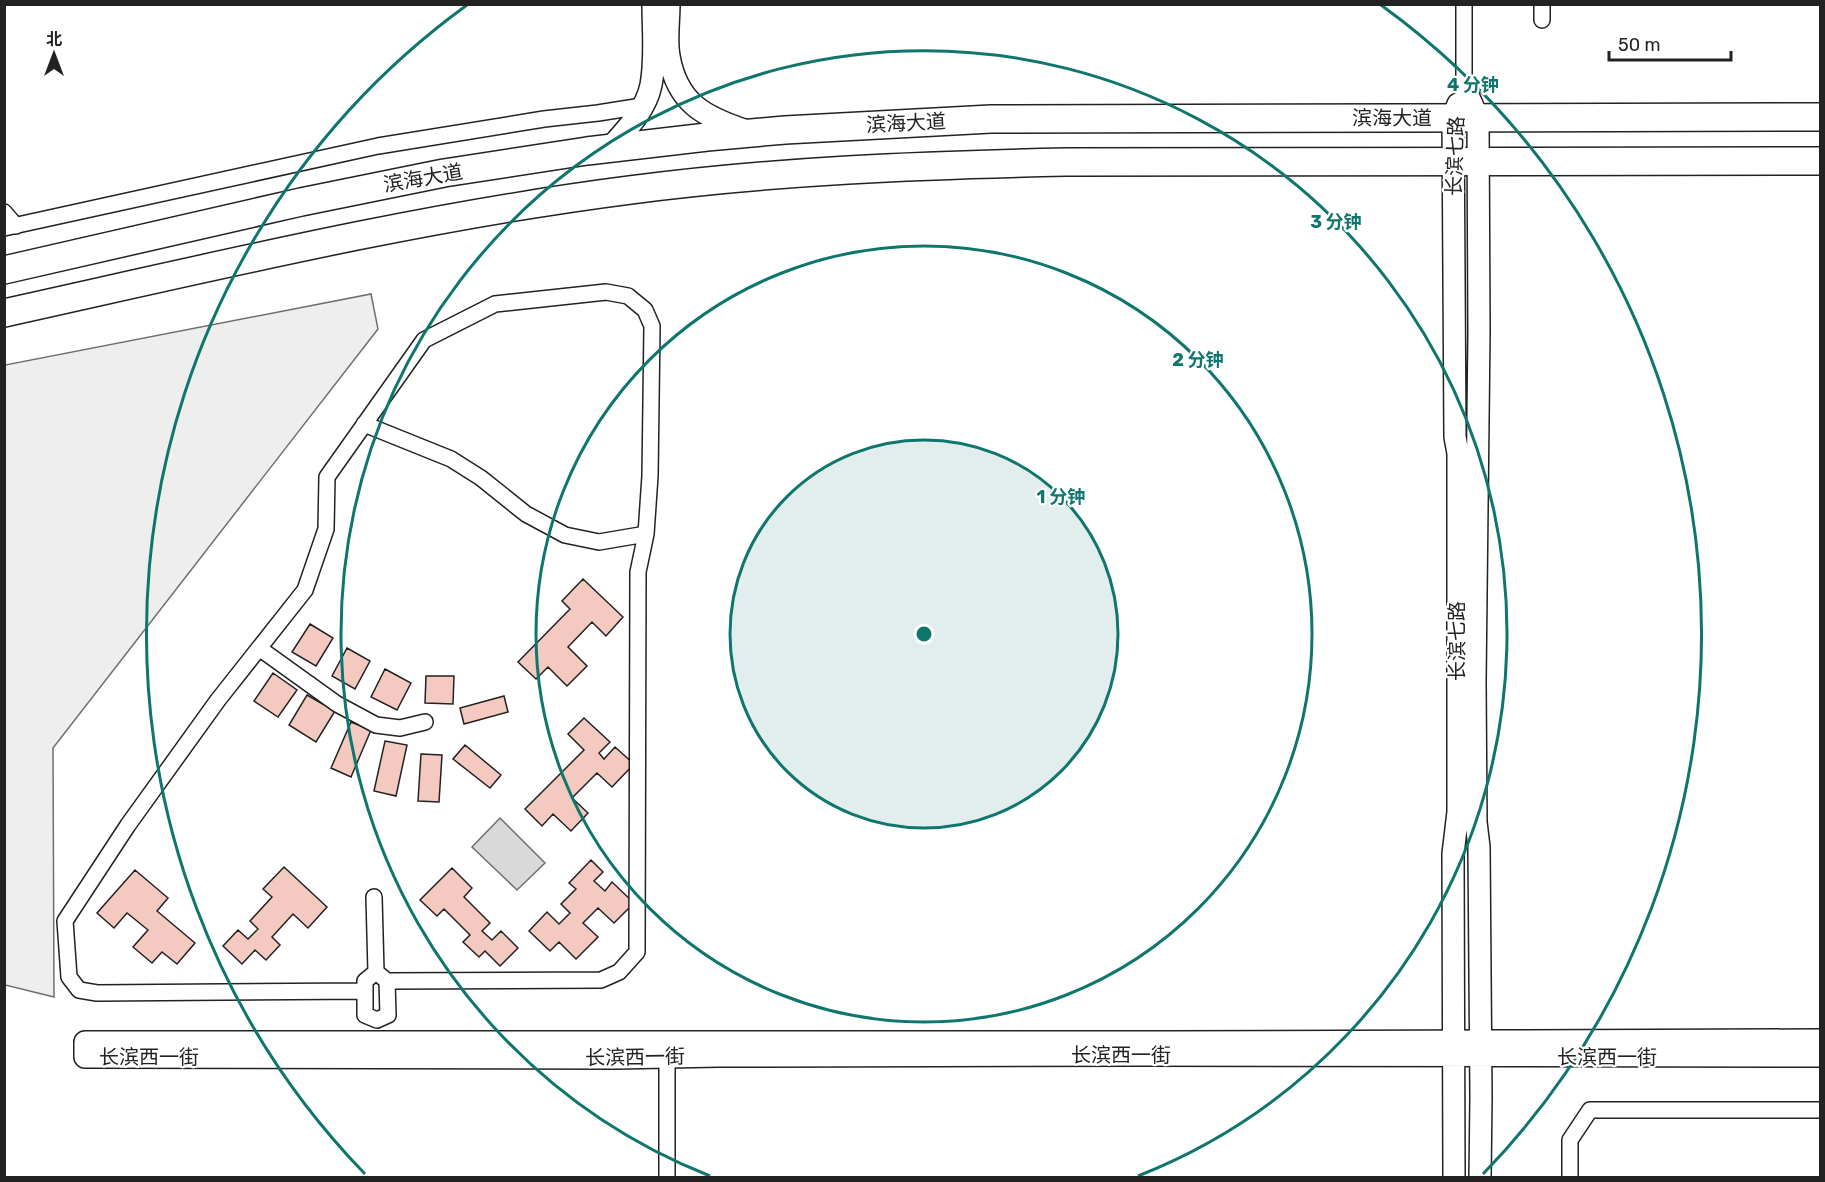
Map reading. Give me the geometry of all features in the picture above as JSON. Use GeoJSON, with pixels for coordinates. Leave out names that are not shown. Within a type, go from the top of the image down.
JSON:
{"type":"FeatureCollection","features":[{"type":"Feature","properties":{"kind":"highway","name":"滨海大道"},"geometry":{"type":"LineString","coordinates":[[4,270],[301,202],[444,173],[610,148],[806,128],[991,119],[1821,117]]}},
{"type":"Feature","properties":{"kind":"highway"},"geometry":{"type":"LineString","coordinates":[[4,313],[314,244],[419,224],[607,193],[738,178],[958,165],[1144,162],[1821,161]]}},
{"type":"Feature","properties":{"kind":"street"},"geometry":{"type":"LineString","coordinates":[[610,148],[634,120],[651,86],[653,4]]}},
{"type":"Feature","properties":{"kind":"street"},"geometry":{"type":"LineString","coordinates":[[669,4],[669,54],[676,82],[687,100],[720,122],[750,133]]}},
{"type":"Feature","properties":{"kind":"street"},"geometry":{"type":"LineString","coordinates":[[1464,4],[1464,86]]}},
{"type":"Feature","properties":{"kind":"street","name":"长滨七路"},"geometry":{"type":"LineString","coordinates":[[1464,86],[1466,163],[1479,332],[1475,692],[1476,822],[1479,859],[1480,1178]]}},
{"type":"Feature","properties":{"kind":"street"},"geometry":{"type":"LineString","coordinates":[[4,212],[10,227],[378,146],[544,119],[642,106]]}},
{"type":"Feature","properties":{"kind":"street","name":"长滨七路"},"geometry":{"type":"LineString","coordinates":[[1454,1178],[1453,854],[1458,812],[1458,453],[1455,437],[1466,163]]}},
{"type":"Feature","properties":{"kind":"street"},"geometry":{"type":"LineString","coordinates":[[365,991],[97,993],[79,990],[69,977],[65,921],[128,825],[218,700],[305,590],[326,529],[327,477],[424,340],[495,304],[606,292],[628,296],[645,310],[652,326],[651,476],[646,534],[638,572],[637,952],[619,972],[601,980],[381,977],[365,981],[365,991],[365,1015],[377,1020],[388,1015],[381,977],[374,897]]}},
{"type":"Feature","properties":{"kind":"street"},"geometry":{"type":"LineString","coordinates":[[364,424],[451,459],[481,478],[526,514],[565,535],[599,542],[646,534]]}},
{"type":"Feature","properties":{"kind":"street"},"geometry":{"type":"LineString","coordinates":[[259,648],[337,704],[376,725],[400,728],[425,722]]}},
{"type":"Feature","properties":{"kind":"street"},"geometry":{"type":"LineString","coordinates":[[377,1020],[378,1043]]}},
{"type":"Feature","properties":{"kind":"street","name":"长滨西一街"},"geometry":{"type":"LineString","coordinates":[[1480,1049],[1541,1040],[1821,1040]]}},
{"type":"Feature","properties":{"kind":"street","name":"长滨西一街"},"geometry":{"type":"LineString","coordinates":[[667,1050],[378,1043],[84,1042],[84,1057],[667,1050],[1453,1049],[1821,1056]]}},
{"type":"Feature","properties":{"kind":"street"},"geometry":{"type":"LineString","coordinates":[[667,1050],[667,1178]]}},
{"type":"Feature","properties":{"kind":"street"},"geometry":{"type":"LineString","coordinates":[[1570,1178],[1570,1140],[1590,1110],[1821,1110]]}},
{"type":"Feature","properties":{"kind":"shaded area"},"geometry":{"type":"Polygon","coordinates":[[[371,294],[378,329],[53,748],[54,997],[5,985],[5,365],[371,294]]]}},
{"type":"Feature","properties":{"kind":"shaded area"},"geometry":{"type":"Polygon","coordinates":[[[500,818],[545,863],[517,890],[472,847],[500,818]]]}},
{"type":"Feature","properties":{"kind":"building"},"geometry":{"type":"Polygon","coordinates":[[[583,579],[623,617],[606,636],[592,622],[568,647],[587,666],[567,686],[548,667],[536,679],[518,662],[570,609],[562,601],[583,579]]]}},
{"type":"Feature","properties":{"kind":"building"},"geometry":{"type":"Polygon","coordinates":[[[310,624],[333,638],[316,666],[292,652],[310,624]]]}},
{"type":"Feature","properties":{"kind":"building"},"geometry":{"type":"Polygon","coordinates":[[[347,648],[370,661],[355,689],[332,676],[347,648]]]}},
{"type":"Feature","properties":{"kind":"building"},"geometry":{"type":"Polygon","coordinates":[[[385,669],[411,683],[397,710],[371,697],[385,669]]]}},
{"type":"Feature","properties":{"kind":"building"},"geometry":{"type":"Polygon","coordinates":[[[273,673],[297,690],[278,717],[254,701],[273,673]]]}},
{"type":"Feature","properties":{"kind":"building"},"geometry":{"type":"Polygon","coordinates":[[[426,676],[454,676],[453,704],[425,703],[426,676]]]}},
{"type":"Feature","properties":{"kind":"building"},"geometry":{"type":"Polygon","coordinates":[[[307,695],[335,711],[316,742],[289,725],[307,695]]]}},
{"type":"Feature","properties":{"kind":"building"},"geometry":{"type":"Polygon","coordinates":[[[504,696],[508,712],[464,724],[460,708],[504,696]]]}},
{"type":"Feature","properties":{"kind":"building"},"geometry":{"type":"Polygon","coordinates":[[[584,718],[610,742],[599,753],[604,759],[615,747],[634,764],[612,787],[597,773],[572,798],[588,813],[571,831],[553,814],[542,826],[525,809],[584,750],[568,734],[584,718]]]}},
{"type":"Feature","properties":{"kind":"building"},"geometry":{"type":"Polygon","coordinates":[[[351,722],[371,730],[351,777],[331,768],[351,722]]]}},
{"type":"Feature","properties":{"kind":"building"},"geometry":{"type":"Polygon","coordinates":[[[385,741],[407,745],[396,796],[374,791],[385,741]]]}},
{"type":"Feature","properties":{"kind":"building"},"geometry":{"type":"Polygon","coordinates":[[[465,745],[501,775],[490,788],[453,759],[465,745]]]}},
{"type":"Feature","properties":{"kind":"building"},"geometry":{"type":"Polygon","coordinates":[[[421,754],[442,755],[439,802],[418,801],[421,754]]]}},
{"type":"Feature","properties":{"kind":"building"},"geometry":{"type":"Polygon","coordinates":[[[591,860],[603,872],[594,881],[605,891],[612,882],[634,903],[614,923],[598,908],[583,923],[598,937],[576,959],[559,942],[550,951],[529,931],[547,912],[559,924],[570,913],[561,904],[576,889],[569,883],[591,860]]]}},
{"type":"Feature","properties":{"kind":"building"},"geometry":{"type":"Polygon","coordinates":[[[284,867],[327,907],[308,928],[293,914],[272,937],[280,945],[266,960],[255,950],[242,964],[223,946],[238,930],[248,939],[258,929],[250,921],[272,897],[263,889],[284,867]]]}},
{"type":"Feature","properties":{"kind":"building"},"geometry":{"type":"Polygon","coordinates":[[[452,868],[472,888],[464,897],[490,923],[482,931],[492,940],[501,931],[518,948],[500,966],[485,951],[479,957],[463,942],[470,935],[444,909],[437,916],[420,900],[452,868]]]}},
{"type":"Feature","properties":{"kind":"building"},"geometry":{"type":"Polygon","coordinates":[[[135,870],[168,898],[157,911],[195,943],[177,964],[162,952],[152,963],[133,947],[148,930],[127,913],[114,928],[97,913],[135,870]]]}}]}
